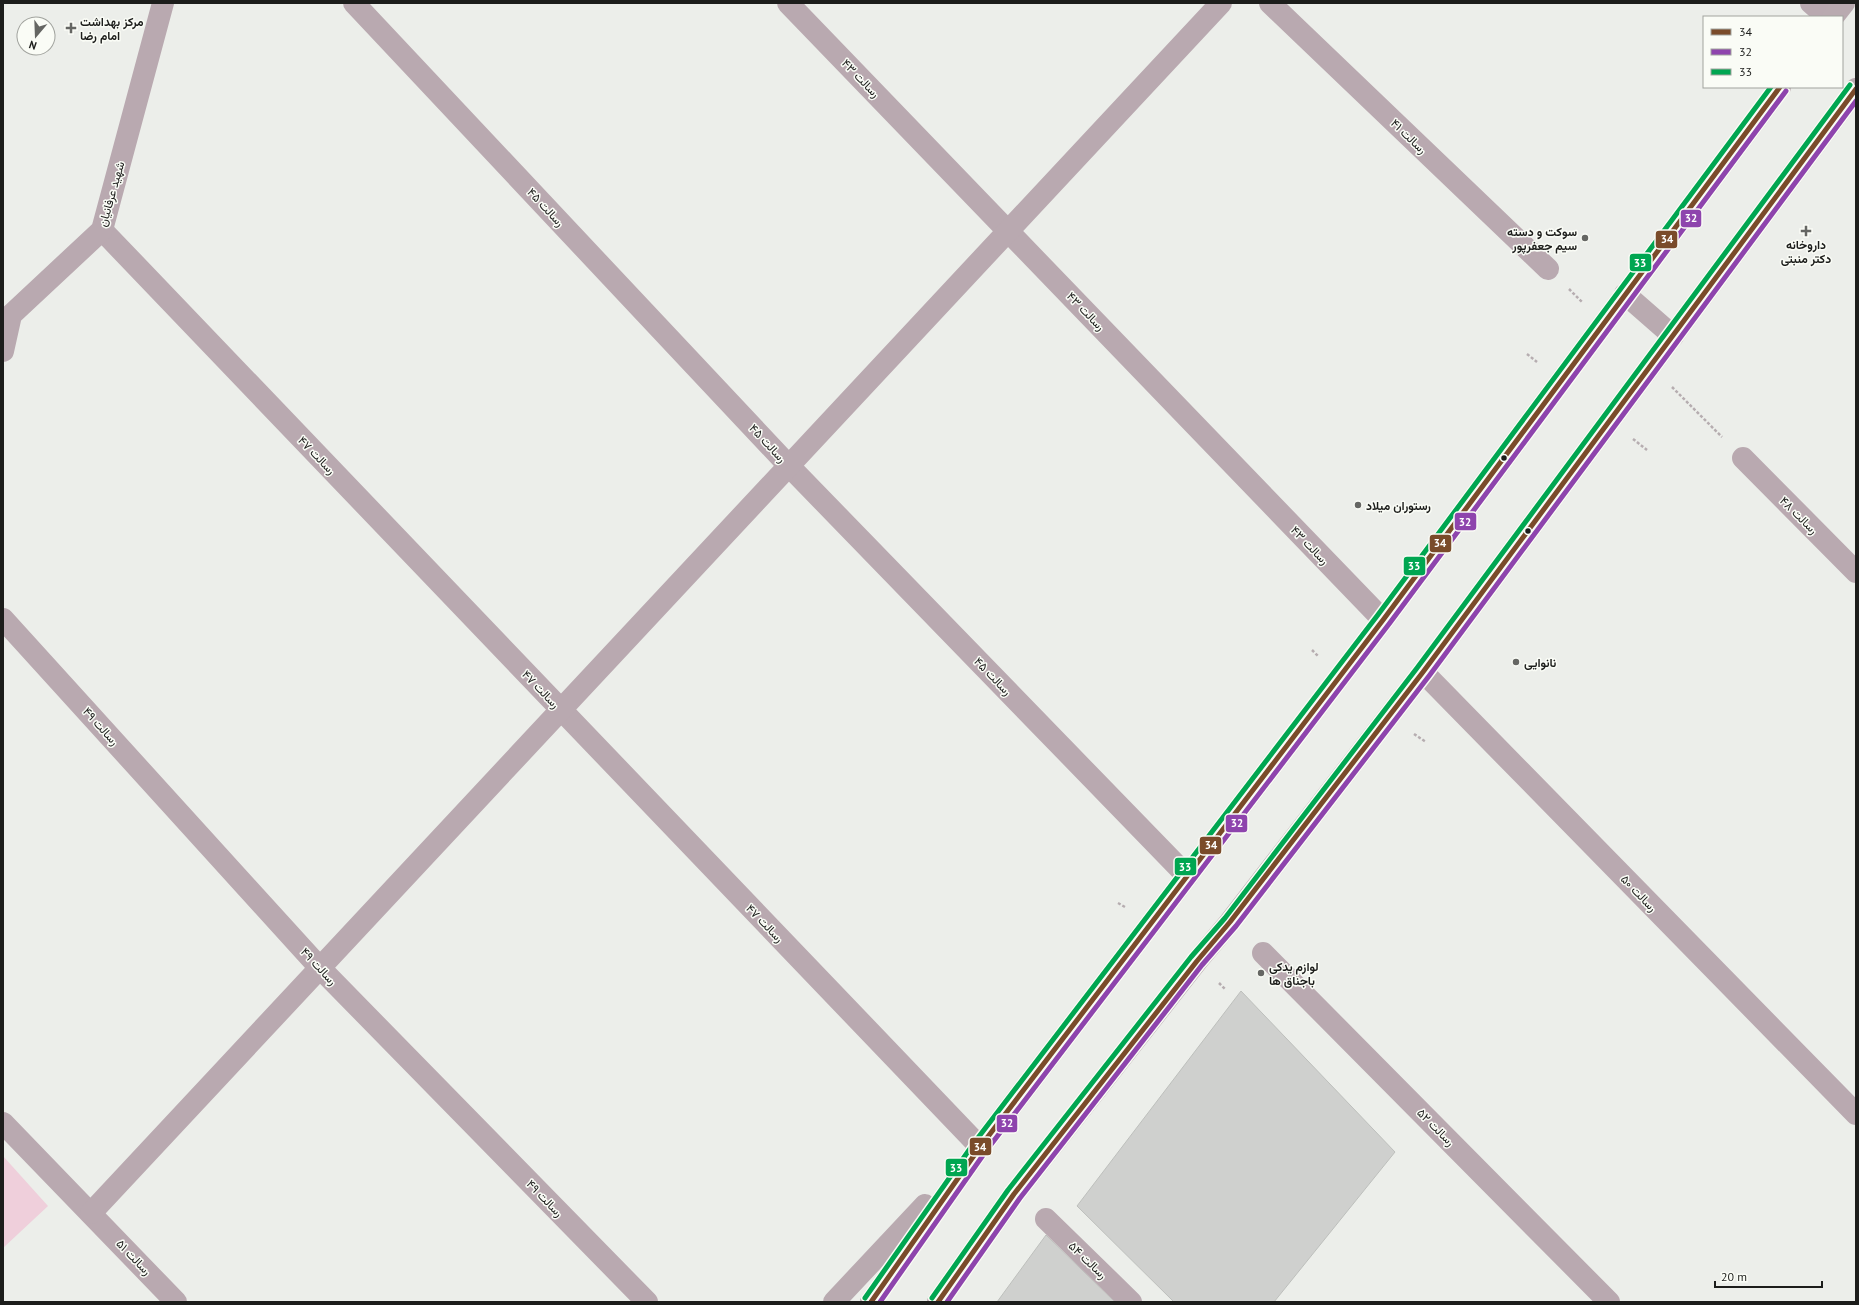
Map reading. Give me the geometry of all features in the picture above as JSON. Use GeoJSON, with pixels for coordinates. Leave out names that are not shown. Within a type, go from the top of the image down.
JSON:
{"type":"FeatureCollection","features":[{"type":"Feature","properties":{"kind":"main road"},"geometry":{"type":"LineString","coordinates":[[1834,16],[1844,3]]}},
{"type":"Feature","properties":{"kind":"main road"},"geometry":{"type":"LineString","coordinates":[[871,1302],[980,1147],[1145,929],[1383,620],[1779,88]]}},
{"type":"Feature","properties":{"kind":"main road"},"geometry":{"type":"LineString","coordinates":[[938,1302],[1014,1194],[1197,961],[1230,922],[1423,672],[1856,89]]}},
{"type":"Feature","properties":{"kind":"main road"},"geometry":{"type":"LineString","coordinates":[[1625,294],[1673,336]]}},
{"type":"Feature","properties":{"kind":"main road"},"geometry":{"type":"LineString","coordinates":[[834,1302],[980,1147]]}},
{"type":"Feature","properties":{"kind":"street","name":"شهید عرفانیان"},"geometry":{"type":"LineString","coordinates":[[3,351],[7,314],[102,230],[162,3]]}},
{"type":"Feature","properties":{"kind":"street","name":"رسالت ۴۵"},"geometry":{"type":"LineString","coordinates":[[354,3],[789,466],[1187,876]]}},
{"type":"Feature","properties":{"kind":"street","name":"رسالت ۴۳"},"geometry":{"type":"LineString","coordinates":[[788,3],[1009,230],[1383,620]]}},
{"type":"Feature","properties":{"kind":"street"},"geometry":{"type":"LineString","coordinates":[[91,1213],[1221,3]]}},
{"type":"Feature","properties":{"kind":"street","name":"رسالت ۴۱"},"geometry":{"type":"LineString","coordinates":[[1270,3],[1548,269]]}},
{"type":"Feature","properties":{"kind":"street"},"geometry":{"type":"LineString","coordinates":[[1811,3],[1826,16]]}},
{"type":"Feature","properties":{"kind":"street","name":"رسالت ۴۷"},"geometry":{"type":"LineString","coordinates":[[102,230],[980,1147]]}},
{"type":"Feature","properties":{"kind":"street","name":"رسالت ۴۸"},"geometry":{"type":"LineString","coordinates":[[1743,458],[1856,572]]}},
{"type":"Feature","properties":{"kind":"street","name":"رسالت ۴۹"},"geometry":{"type":"LineString","coordinates":[[3,619],[320,968],[647,1302]]}},
{"type":"Feature","properties":{"kind":"street","name":"رسالت ۵۰"},"geometry":{"type":"LineString","coordinates":[[1423,672],[1856,1114]]}},
{"type":"Feature","properties":{"kind":"street","name":"رسالت ۵۲"},"geometry":{"type":"LineString","coordinates":[[1263,953],[1610,1302]]}},
{"type":"Feature","properties":{"kind":"street","name":"رسالت ۵۱"},"geometry":{"type":"LineString","coordinates":[[3,1123],[176,1302]]}},
{"type":"Feature","properties":{"kind":"street","name":"رسالت ۵۴"},"geometry":{"type":"LineString","coordinates":[[1046,1219],[1130,1302]]}},
{"type":"Feature","properties":{"kind":"path"},"geometry":{"type":"LineString","coordinates":[[1548,269],[1604,323]]}},
{"type":"Feature","properties":{"kind":"path"},"geometry":{"type":"LineString","coordinates":[[1650,365],[1743,458]]}},
{"type":"Feature","properties":{"kind":"shaded area"},"geometry":{"type":"Polygon","coordinates":[[[3,1156],[48,1206],[3,1248],[3,1156]]]}},
{"type":"Feature","properties":{"kind":"building"},"geometry":{"type":"Polygon","coordinates":[[[1241,991],[1395,1152],[1274,1302],[1174,1302],[1077,1206],[1241,991]]]}},
{"type":"Feature","properties":{"kind":"building"},"geometry":{"type":"Polygon","coordinates":[[[1046,1235],[1115,1302],[997,1302],[1046,1235]]]}},
{"type":"Feature","properties":{"kind":"transit line","name":"33"},"geometry":{"type":"LineString","coordinates":[[932,1298],[1008,1190],[1191,957],[1225,918],[1417,668],[1850,85]]}},
{"type":"Feature","properties":{"kind":"transit line","name":"33"},"geometry":{"type":"LineString","coordinates":[[865,1298],[974,1143],[1377,616],[1770,88]]}},
{"type":"Feature","properties":{"kind":"transit line","name":"34"},"geometry":{"type":"LineString","coordinates":[[871,1302],[980,1147],[1383,620],[1779,88]]}},
{"type":"Feature","properties":{"kind":"transit line","name":"34"},"geometry":{"type":"LineString","coordinates":[[938,1302],[1014,1194],[1197,961],[1230,922],[1423,672],[1856,89]]}},
{"type":"Feature","properties":{"kind":"transit line","name":"32"},"geometry":{"type":"LineString","coordinates":[[880,1302],[986,1151],[1389,624],[1786,91]]}},
{"type":"Feature","properties":{"kind":"transit line","name":"32"},"geometry":{"type":"LineString","coordinates":[[947,1302],[1020,1198],[1202,965],[1236,926],[1429,676],[1856,101]]}},
{"type":"Feature","properties":{"kind":"place","name":"مرکز بهداشت امام رضا"},"geometry":{"type":"Point","coordinates":[71,28]}},
{"type":"Feature","properties":{"kind":"place","name":"داروخانه دکتر منبتی"},"geometry":{"type":"Point","coordinates":[1806,231]}},
{"type":"Feature","properties":{"kind":"place","name":"سوکت و دسته سیم جعفرپور"},"geometry":{"type":"Point","coordinates":[1585,238]}},
{"type":"Feature","properties":{"kind":"place","name":"رستوران میلاد"},"geometry":{"type":"Point","coordinates":[1358,505]}},
{"type":"Feature","properties":{"kind":"place","name":"نانوایی"},"geometry":{"type":"Point","coordinates":[1516,662]}},
{"type":"Feature","properties":{"kind":"place","name":"لوازم یدکی باجناق ها"},"geometry":{"type":"Point","coordinates":[1261,973]}}]}
